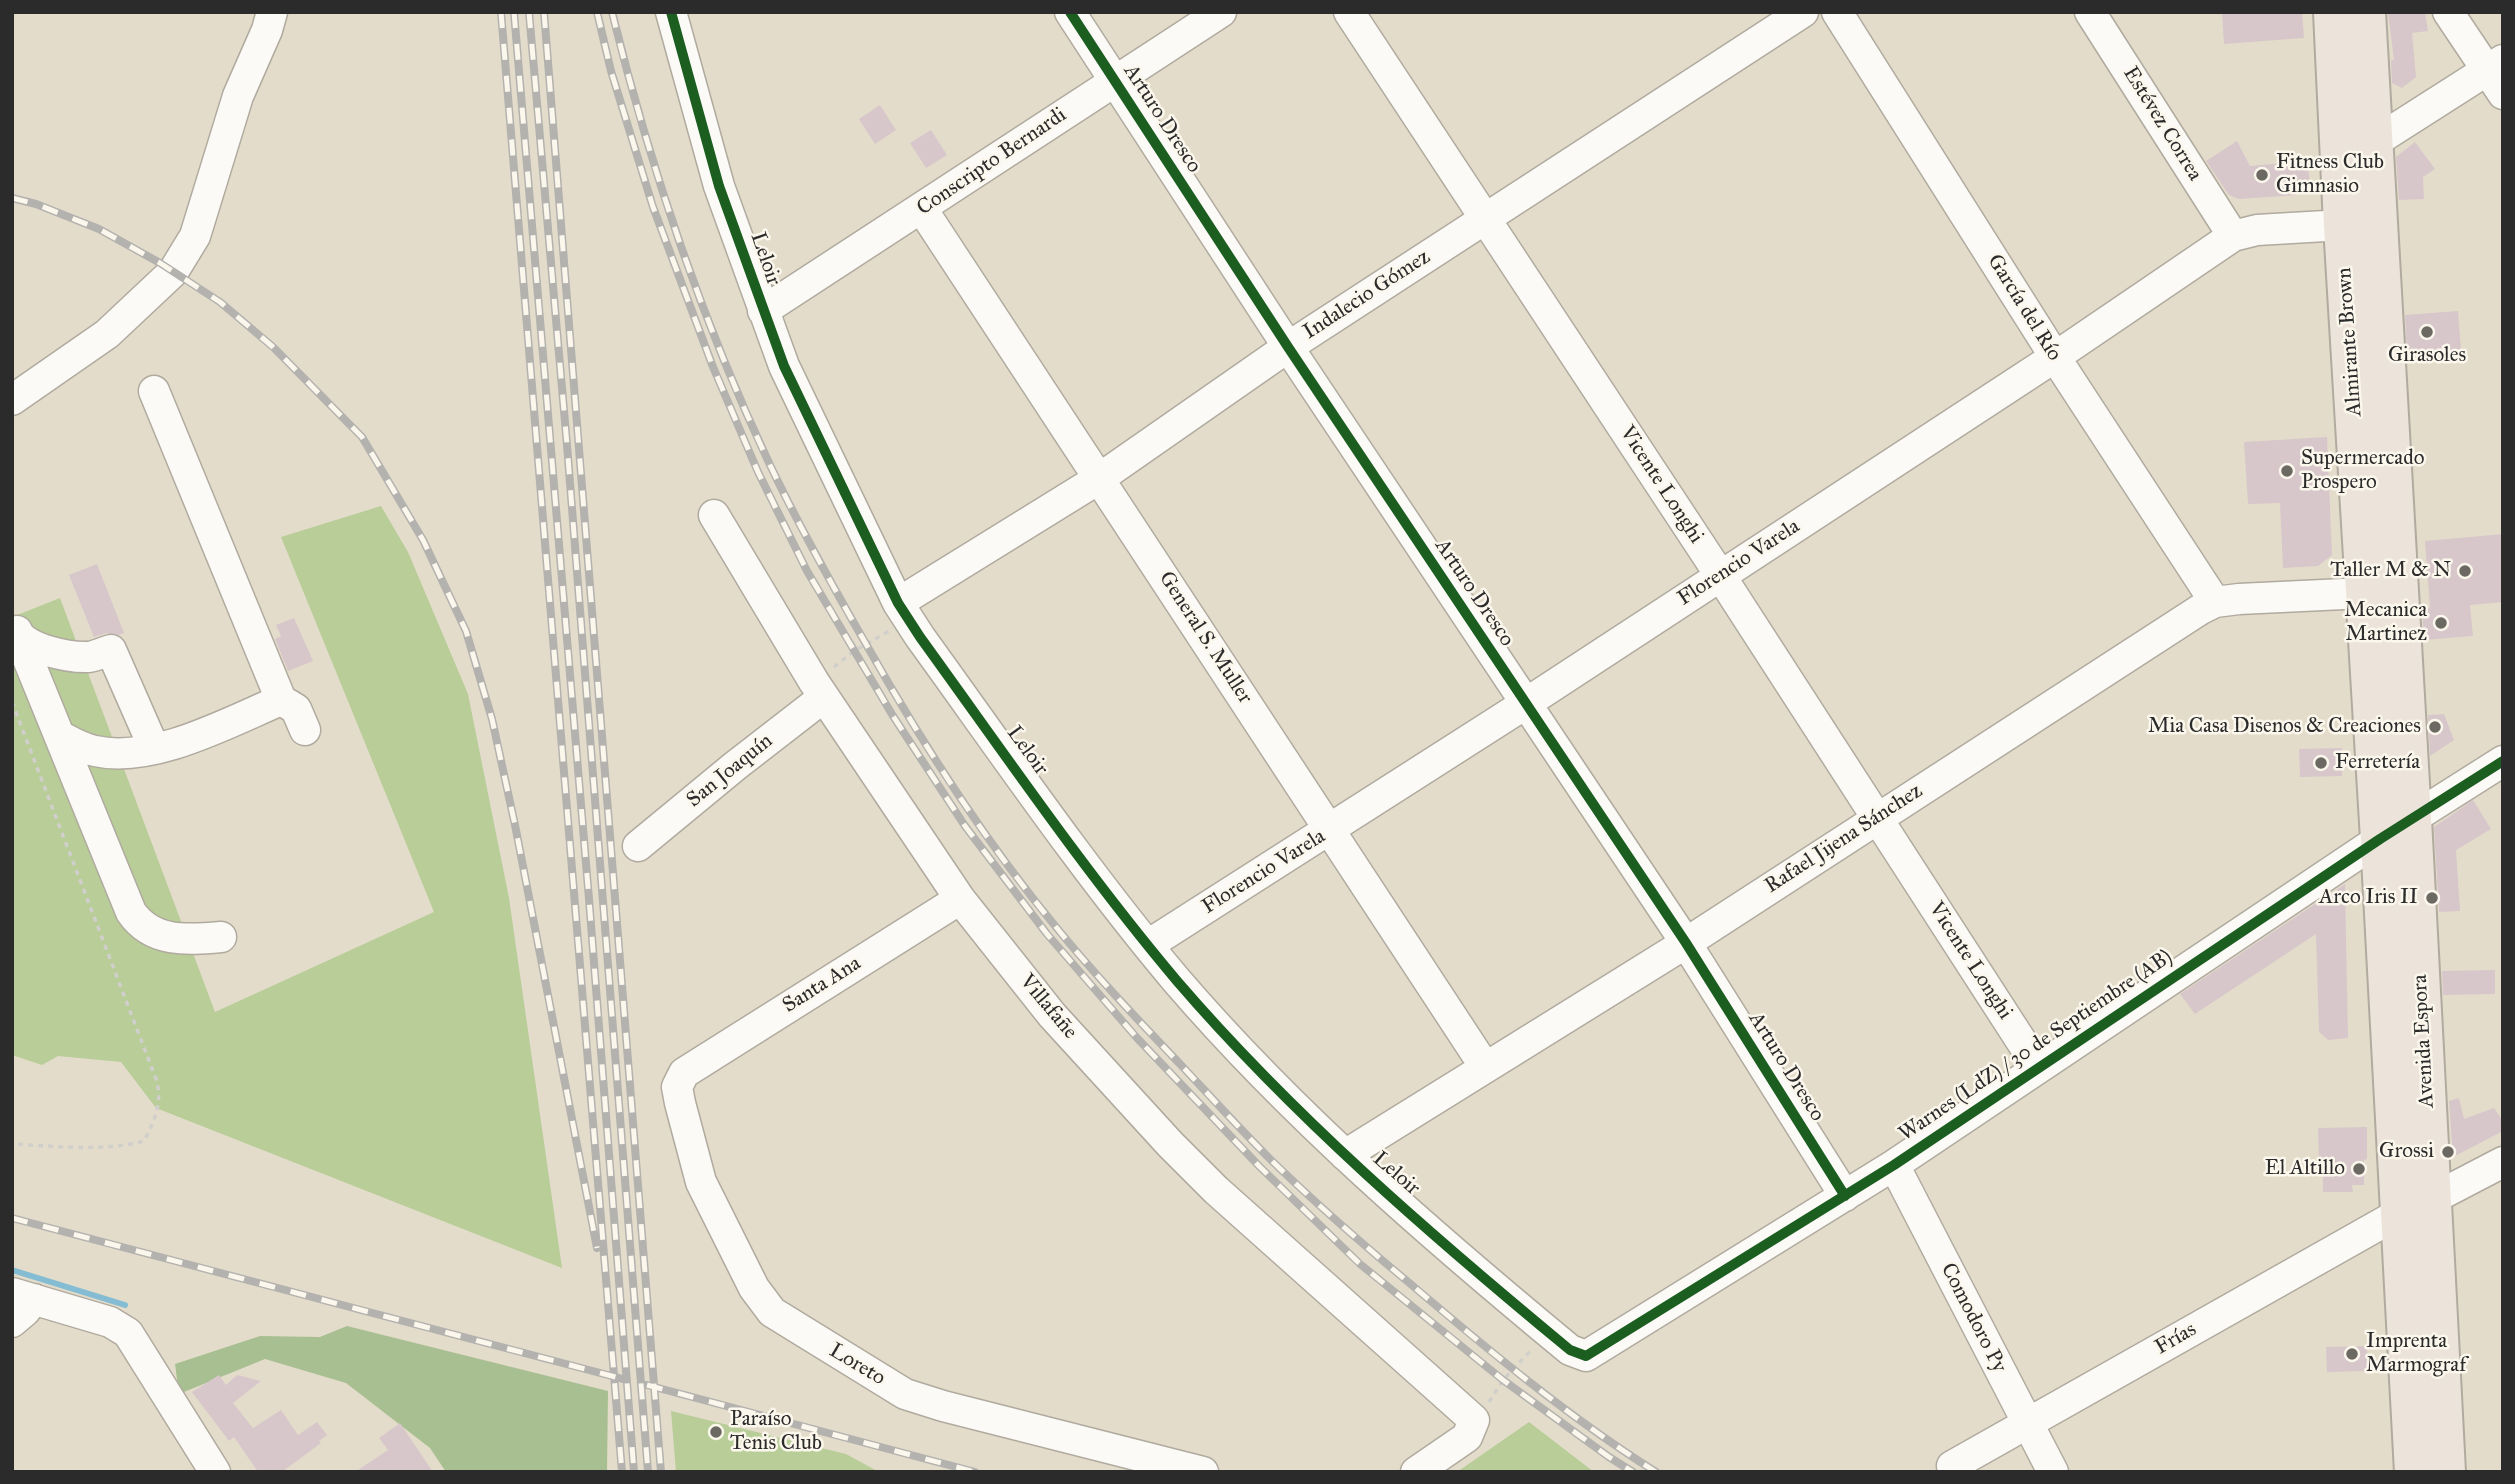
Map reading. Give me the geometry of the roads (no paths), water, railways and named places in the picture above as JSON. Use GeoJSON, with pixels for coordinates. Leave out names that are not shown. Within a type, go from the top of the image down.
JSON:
{"type":"FeatureCollection","features":[{"type":"Feature","properties":{"kind":"main road","name":"Almirante Brown"},"geometry":{"type":"LineString","coordinates":[[2333,12],[2343,225],[2380,838]]}},
{"type":"Feature","properties":{"kind":"main road","name":"Almirante Brown"},"geometry":{"type":"LineString","coordinates":[[2366,12],[2412,819]]}},
{"type":"Feature","properties":{"kind":"main road","name":"Avenida Espora"},"geometry":{"type":"LineString","coordinates":[[2412,819],[2416,1206],[2414,1472]]}},
{"type":"Feature","properties":{"kind":"main road","name":"Avenida Espora"},"geometry":{"type":"LineString","coordinates":[[2380,838],[2416,1206],[2446,1472]]}},
{"type":"Feature","properties":{"kind":"street"},"geometry":{"type":"LineString","coordinates":[[12,400],[107,334],[173,272],[195,236],[238,96],[267,30],[272,12]]}},
{"type":"Feature","properties":{"kind":"street","name":"Leloir"},"geometry":{"type":"LineString","coordinates":[[671,12],[719,186],[784,366],[898,603],[920,637],[1110,897],[1216,1022],[1345,1155],[1548,1332],[1570,1350],[1586,1356]]}},
{"type":"Feature","properties":{"kind":"street","name":"Arturo Dresco"},"geometry":{"type":"LineString","coordinates":[[1070,12],[1288,347],[1686,943],[1844,1196]]}},
{"type":"Feature","properties":{"kind":"street","name":"Conscripto Bernardi"},"geometry":{"type":"LineString","coordinates":[[763,312],[1221,12]]}},
{"type":"Feature","properties":{"kind":"street","name":"Vicente Longhi"},"geometry":{"type":"LineString","coordinates":[[1349,12],[1720,575],[2038,1067]]}},
{"type":"Feature","properties":{"kind":"street","name":"Indalecio Gómez"},"geometry":{"type":"LineString","coordinates":[[898,603],[1100,478],[1288,347],[1802,12]]}},
{"type":"Feature","properties":{"kind":"street","name":"García del Río"},"geometry":{"type":"LineString","coordinates":[[1837,12],[2055,357],[2215,602]]}},
{"type":"Feature","properties":{"kind":"street","name":"Estévez Correa"},"geometry":{"type":"LineString","coordinates":[[2090,12],[2233,236]]}},
{"type":"Feature","properties":{"kind":"street"},"geometry":{"type":"LineString","coordinates":[[2373,143],[2497,75],[2448,12]]}},
{"type":"Feature","properties":{"kind":"street","name":"General S. Muller"},"geometry":{"type":"LineString","coordinates":[[922,209],[1485,1067]]}},
{"type":"Feature","properties":{"kind":"street","name":"Florencio Varela"},"geometry":{"type":"LineString","coordinates":[[1148,945],[1525,704],[2055,357],[2233,236],[2257,230],[2343,225]]}},
{"type":"Feature","properties":{"kind":"street"},"geometry":{"type":"LineString","coordinates":[[154,391],[281,699],[296,709],[305,730]]}},
{"type":"Feature","properties":{"kind":"street","name":"Villafañe"},"geometry":{"type":"LineString","coordinates":[[714,515],[819,690],[960,899],[1052,1015],[1216,1191],[1474,1420],[1467,1437],[1416,1472]]}},
{"type":"Feature","properties":{"kind":"street","name":"Rafael Jijena Sánchez"},"geometry":{"type":"LineString","coordinates":[[1345,1155],[1686,943],[2215,602],[2365,593]]}},
{"type":"Feature","properties":{"kind":"street"},"geometry":{"type":"LineString","coordinates":[[16,628],[41,649],[57,654],[89,657],[111,650],[154,748]]}},
{"type":"Feature","properties":{"kind":"street"},"geometry":{"type":"LineString","coordinates":[[16,628],[131,912],[140,925],[159,934],[174,938],[221,937]]}},
{"type":"Feature","properties":{"kind":"street","name":"San Joaquín"},"geometry":{"type":"LineString","coordinates":[[638,846],[819,690]]}},
{"type":"Feature","properties":{"kind":"street"},"geometry":{"type":"LineString","coordinates":[[60,736],[94,751],[113,754],[178,744],[281,699]]}},
{"type":"Feature","properties":{"kind":"street","name":"Warnes (LdZ) / 30 de Septiembre (AB)"},"geometry":{"type":"LineString","coordinates":[[1586,1356],[1894,1164],[2380,838],[2503,761]]}},
{"type":"Feature","properties":{"kind":"street","name":"Santa Ana"},"geometry":{"type":"LineString","coordinates":[[684,1073],[960,899]]}},
{"type":"Feature","properties":{"kind":"street","name":"Loreto"},"geometry":{"type":"LineString","coordinates":[[684,1073],[677,1087],[701,1182],[754,1288],[772,1312],[886,1383],[921,1400],[1203,1472]]}},
{"type":"Feature","properties":{"kind":"street","name":"Frías"},"geometry":{"type":"LineString","coordinates":[[1952,1466],[2416,1206],[2503,1162]]}},
{"type":"Feature","properties":{"kind":"street","name":"Comodoro Py"},"geometry":{"type":"LineString","coordinates":[[1894,1164],[2053,1472]]}},
{"type":"Feature","properties":{"kind":"street"},"geometry":{"type":"LineString","coordinates":[[12,1322],[25,1311],[23,1296],[110,1322],[128,1333],[215,1472]]}},
{"type":"Feature","properties":{"kind":"waterway"},"geometry":{"type":"LineString","coordinates":[[12,1270],[125,1305]]}},
{"type":"Feature","properties":{"kind":"railway"},"geometry":{"type":"LineString","coordinates":[[501,12],[622,1472]]}},
{"type":"Feature","properties":{"kind":"railway"},"geometry":{"type":"LineString","coordinates":[[514,12],[634,1472]]}},
{"type":"Feature","properties":{"kind":"railway"},"geometry":{"type":"LineString","coordinates":[[529,12],[567,445],[648,1472]]}},
{"type":"Feature","properties":{"kind":"railway"},"geometry":{"type":"LineString","coordinates":[[544,12],[661,1472]]}},
{"type":"Feature","properties":{"kind":"railway"},"geometry":{"type":"LineString","coordinates":[[597,12],[611,71],[653,207],[713,367],[758,472],[807,571],[893,716],[965,826],[1047,934],[1137,1038],[1260,1167],[1360,1264],[1503,1380],[1633,1472]]}},
{"type":"Feature","properties":{"kind":"railway"},"geometry":{"type":"LineString","coordinates":[[612,12],[643,128],[680,243],[745,411],[792,510],[909,718],[1004,860],[1056,927],[1133,1014],[1269,1158],[1320,1206],[1497,1357],[1559,1405],[1656,1472]]}},
{"type":"Feature","properties":{"kind":"railway"},"geometry":{"type":"LineString","coordinates":[[12,198],[36,204],[99,229],[160,263],[220,302],[273,347],[362,437],[423,540],[466,631],[492,719],[597,1248]]}},
{"type":"Feature","properties":{"kind":"railway"},"geometry":{"type":"LineString","coordinates":[[12,1218],[623,1379]]}},
{"type":"Feature","properties":{"kind":"railway"},"geometry":{"type":"LineString","coordinates":[[647,1385],[975,1472]]}},
{"type":"Feature","properties":{"kind":"place","name":"Fitness Club Gimnasio"},"geometry":{"type":"Point","coordinates":[2262,175]}},
{"type":"Feature","properties":{"kind":"place","name":"Girasoles"},"geometry":{"type":"Point","coordinates":[2427,332]}},
{"type":"Feature","properties":{"kind":"place","name":"Supermercado Prospero"},"geometry":{"type":"Point","coordinates":[2287,471]}},
{"type":"Feature","properties":{"kind":"place","name":"Taller M & N"},"geometry":{"type":"Point","coordinates":[2465,571]}},
{"type":"Feature","properties":{"kind":"place","name":"Mecanica Martinez"},"geometry":{"type":"Point","coordinates":[2441,623]}},
{"type":"Feature","properties":{"kind":"place","name":"Mia Casa Disenos & Creaciones"},"geometry":{"type":"Point","coordinates":[2435,727]}},
{"type":"Feature","properties":{"kind":"place","name":"Ferretería"},"geometry":{"type":"Point","coordinates":[2321,763]}},
{"type":"Feature","properties":{"kind":"place","name":"Arco Iris II"},"geometry":{"type":"Point","coordinates":[2432,898]}},
{"type":"Feature","properties":{"kind":"place","name":"Grossi"},"geometry":{"type":"Point","coordinates":[2448,1152]}},
{"type":"Feature","properties":{"kind":"place","name":"El Altillo"},"geometry":{"type":"Point","coordinates":[2359,1169]}},
{"type":"Feature","properties":{"kind":"place","name":"Imprenta Marmograf"},"geometry":{"type":"Point","coordinates":[2352,1354]}},
{"type":"Feature","properties":{"kind":"place","name":"Paraíso Tenis Club"},"geometry":{"type":"Point","coordinates":[716,1432]}}]}
